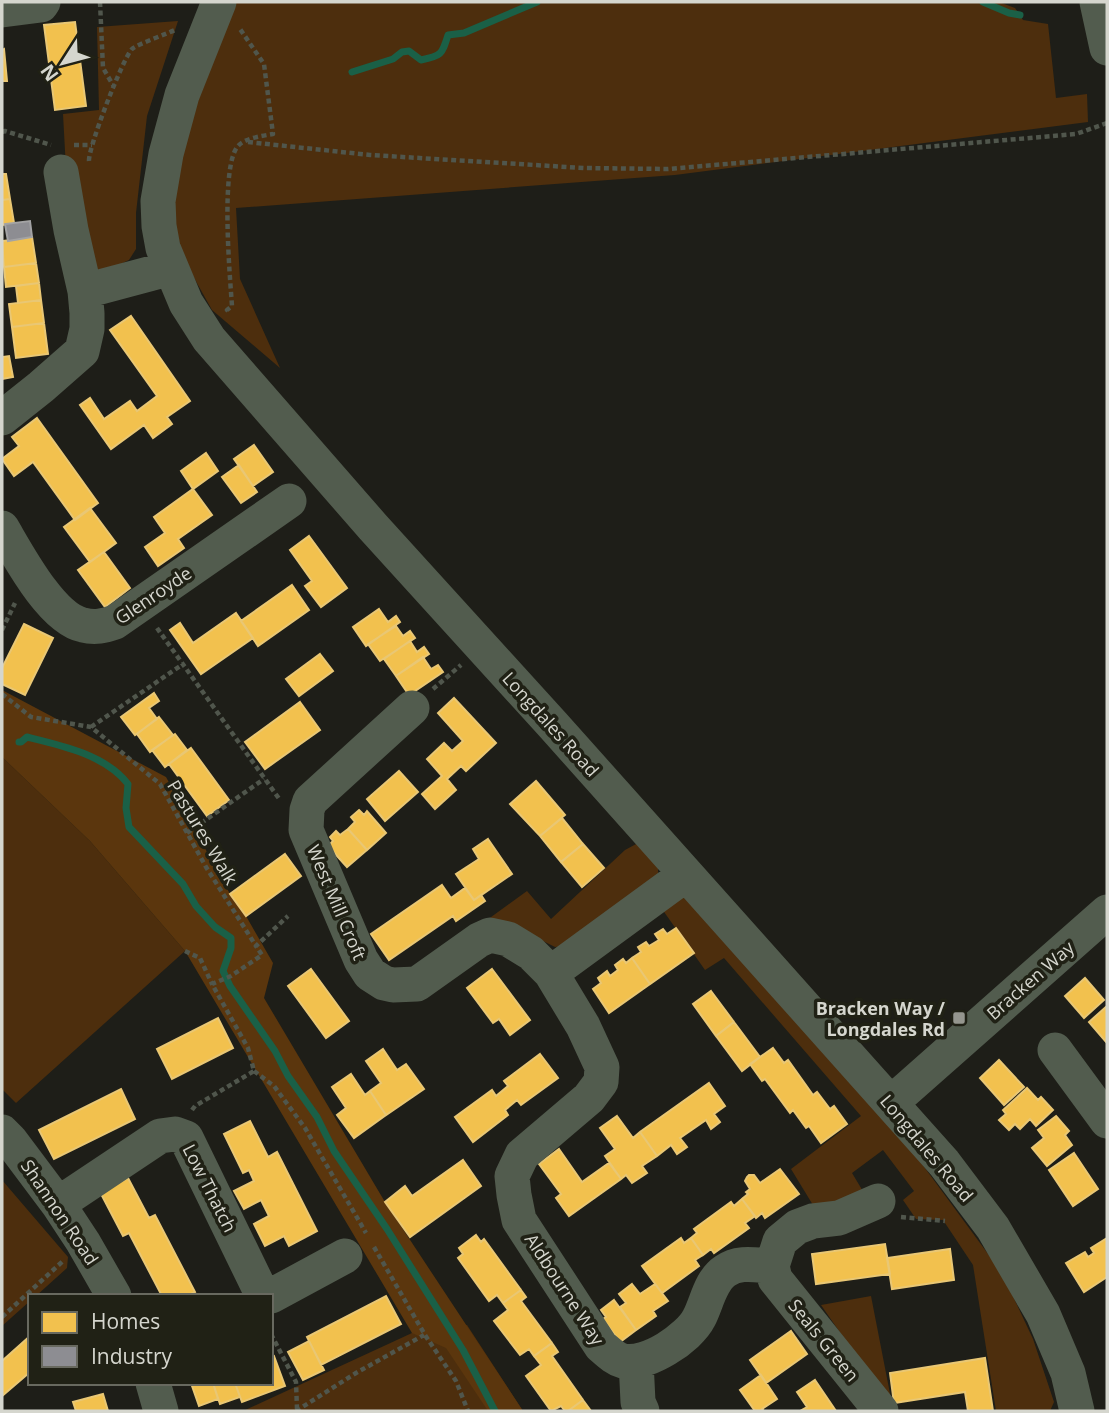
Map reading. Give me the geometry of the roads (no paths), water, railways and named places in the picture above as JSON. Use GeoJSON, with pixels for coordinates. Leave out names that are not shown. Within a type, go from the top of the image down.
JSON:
{"type":"FeatureCollection","features":[{"type":"Feature","properties":{"kind":"street"},"geometry":{"type":"LineString","coordinates":[[2,10],[41,5],[43,2]]}},
{"type":"Feature","properties":{"kind":"street"},"geometry":{"type":"LineString","coordinates":[[1097,2],[1107,48]]}},
{"type":"Feature","properties":{"kind":"street","name":"Longdales Road"},"geometry":{"type":"LineString","coordinates":[[216,11],[182,95],[166,154],[158,201],[163,248],[186,303],[220,353],[373,527],[944,1163],[993,1228],[1043,1314],[1068,1373],[1077,1411]]}},
{"type":"Feature","properties":{"kind":"street"},"geometry":{"type":"LineString","coordinates":[[2,418],[82,351],[87,313],[85,291],[71,230],[70,157]]}},
{"type":"Feature","properties":{"kind":"street"},"geometry":{"type":"LineString","coordinates":[[85,291],[171,268]]}},
{"type":"Feature","properties":{"kind":"street","name":"Glenroyde"},"geometry":{"type":"LineString","coordinates":[[2,528],[45,596],[59,611],[80,625],[100,627],[115,622],[289,501]]}},
{"type":"Feature","properties":{"kind":"street","name":"West Mill Croft"},"geometry":{"type":"LineString","coordinates":[[412,708],[310,801],[307,810],[306,830],[361,960],[370,974],[384,983],[416,984],[490,935],[517,943],[551,973]]}},
{"type":"Feature","properties":{"kind":"street"},"geometry":{"type":"LineString","coordinates":[[551,973],[685,875]]}},
{"type":"Feature","properties":{"kind":"street","name":"Bracken Way"},"geometry":{"type":"LineString","coordinates":[[891,1104],[1107,912]]}},
{"type":"Feature","properties":{"kind":"street","name":"Aldbourne Way"},"geometry":{"type":"LineString","coordinates":[[551,973],[583,1026],[602,1067],[601,1082],[589,1098],[522,1155],[512,1177],[513,1195],[519,1220],[601,1346],[621,1361],[636,1361]]}},
{"type":"Feature","properties":{"kind":"street"},"geometry":{"type":"LineString","coordinates":[[1055,1050],[1103,1106]]}},
{"type":"Feature","properties":{"kind":"street","name":"Shannon Road"},"geometry":{"type":"LineString","coordinates":[[2,1132],[58,1205],[113,1294]]}},
{"type":"Feature","properties":{"kind":"street","name":"Low Thatch"},"geometry":{"type":"LineString","coordinates":[[58,1205],[160,1136],[176,1134],[186,1138],[262,1294]]}},
{"type":"Feature","properties":{"kind":"street"},"geometry":{"type":"LineString","coordinates":[[642,1411],[638,1402],[636,1361],[666,1349],[692,1328],[720,1275],[741,1264],[772,1266],[780,1241],[797,1227],[813,1221],[839,1217],[878,1201]]}},
{"type":"Feature","properties":{"kind":"street"},"geometry":{"type":"LineString","coordinates":[[273,1295],[345,1256]]}},
{"type":"Feature","properties":{"kind":"street","name":"Seals Green"},"geometry":{"type":"LineString","coordinates":[[772,1266],[775,1279],[881,1411]]}},
{"type":"Feature","properties":{"kind":"street"},"geometry":{"type":"LineString","coordinates":[[154,1385],[161,1411]]}},
{"type":"Feature","properties":{"kind":"waterway"},"geometry":{"type":"LineString","coordinates":[[352,72],[393,59],[402,52],[409,51],[421,60],[433,57],[442,50],[448,35],[464,33],[537,2]]}},
{"type":"Feature","properties":{"kind":"waterway"},"geometry":{"type":"LineString","coordinates":[[983,2],[1020,15]]}},
{"type":"Feature","properties":{"kind":"waterway"},"geometry":{"type":"LineString","coordinates":[[19,742],[27,737],[95,758],[119,774],[128,784],[126,808],[129,827],[183,884],[196,906],[215,927],[231,938],[231,948],[223,971],[230,986],[275,1051],[288,1076],[317,1117],[334,1151],[463,1350],[495,1411]]}},
{"type":"Feature","properties":{"kind":"place","name":"Bracken Way / Longdales Rd"},"geometry":{"type":"Point","coordinates":[959,1018]}}]}
